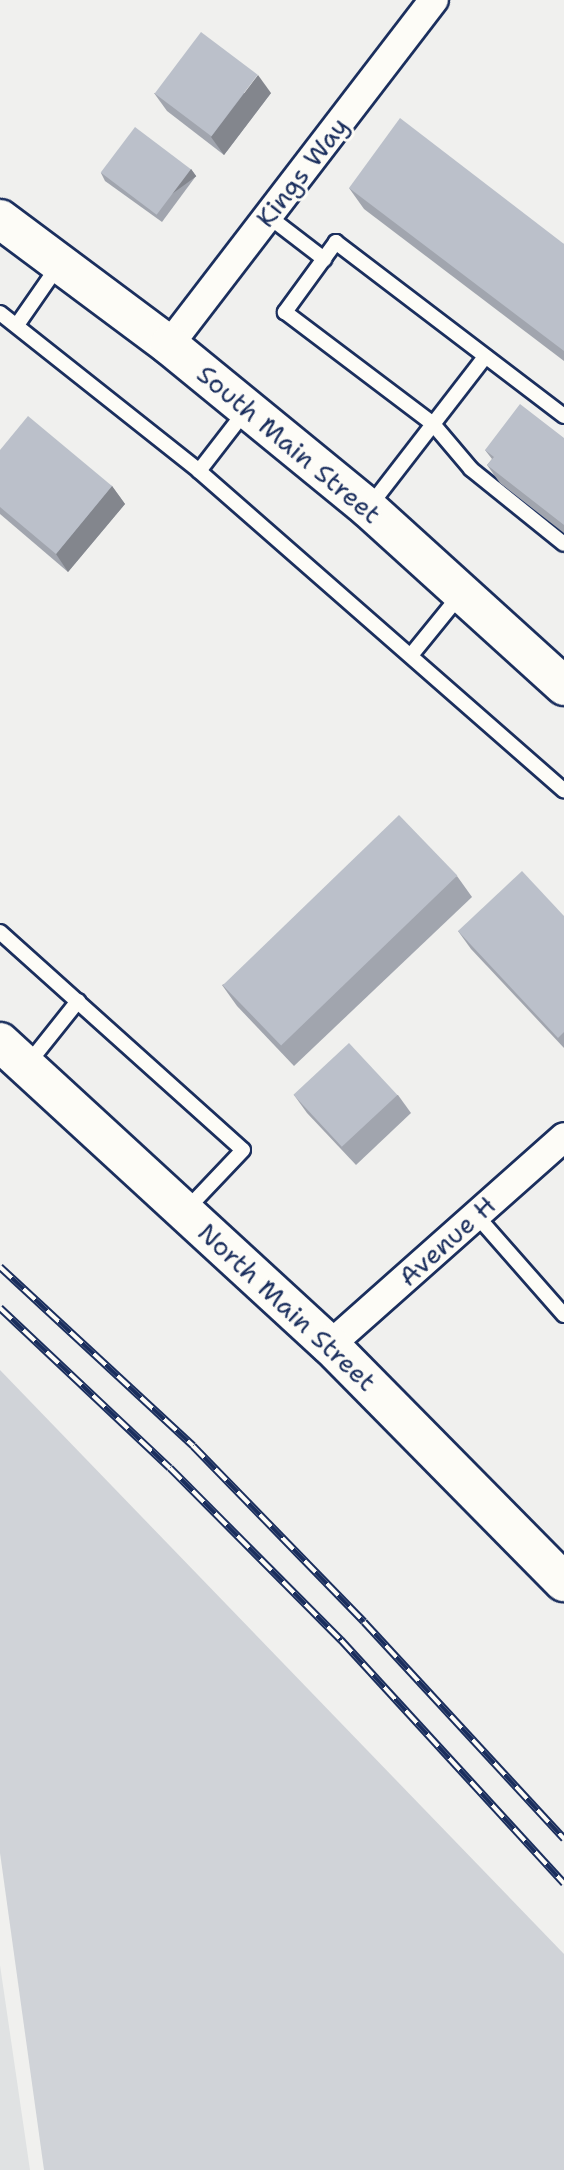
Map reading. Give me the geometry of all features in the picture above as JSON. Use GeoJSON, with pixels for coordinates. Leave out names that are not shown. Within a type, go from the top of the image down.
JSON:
{"type":"FeatureCollection","features":[{"type":"Feature","properties":{"kind":"highway","name":"South Main Street"},"geometry":{"type":"LineString","coordinates":[[0,219],[169,345],[368,508],[560,676]]}},
{"type":"Feature","properties":{"kind":"highway","name":"North Main Street"},"geometry":{"type":"LineString","coordinates":[[13,1054],[330,1345],[562,1569]]}},
{"type":"Feature","properties":{"kind":"street","name":"Kings Way"},"geometry":{"type":"LineString","coordinates":[[169,345],[434,0]]}},
{"type":"Feature","properties":{"kind":"street","name":"Avenue H"},"geometry":{"type":"LineString","coordinates":[[330,1345],[564,1137]]}},
{"type":"Feature","properties":{"kind":"lane"},"geometry":{"type":"LineString","coordinates":[[268,216],[324,259]]}},
{"type":"Feature","properties":{"kind":"lane"},"geometry":{"type":"LineString","coordinates":[[564,416],[336,242],[285,312],[433,425],[471,469],[564,544]]}},
{"type":"Feature","properties":{"kind":"lane"},"geometry":{"type":"LineString","coordinates":[[17,325],[60,263]]}},
{"type":"Feature","properties":{"kind":"lane"},"geometry":{"type":"LineString","coordinates":[[0,313],[199,471],[412,654],[564,791]]}},
{"type":"Feature","properties":{"kind":"lane"},"geometry":{"type":"LineString","coordinates":[[368,508],[485,357]]}},
{"type":"Feature","properties":{"kind":"lane"},"geometry":{"type":"LineString","coordinates":[[199,471],[247,409]]}},
{"type":"Feature","properties":{"kind":"lane"},"geometry":{"type":"LineString","coordinates":[[412,654],[462,593]]}},
{"type":"Feature","properties":{"kind":"lane"},"geometry":{"type":"LineString","coordinates":[[0,932],[243,1150],[185,1211]]}},
{"type":"Feature","properties":{"kind":"lane"},"geometry":{"type":"LineString","coordinates":[[13,1054],[78,1002]]}},
{"type":"Feature","properties":{"kind":"lane"},"geometry":{"type":"LineString","coordinates":[[477,1215],[564,1315]]}},
{"type":"Feature","properties":{"kind":"shaded area"},"geometry":{"type":"Polygon","coordinates":[[[0,1370],[564,1954],[564,2170],[44,2170],[0,1853],[0,1370]]]}},
{"type":"Feature","properties":{"kind":"shaded area"},"geometry":{"type":"Polygon","coordinates":[[[0,1965],[30,2170],[0,2170],[0,1965]]]}},
{"type":"Feature","properties":{"kind":"building"},"geometry":{"type":"Polygon","coordinates":[[[201,32],[258,75],[211,136],[155,93],[201,32]]]}},
{"type":"Feature","properties":{"kind":"building"},"geometry":{"type":"Polygon","coordinates":[[[400,118],[564,244],[564,351],[349,188],[400,118]]]}},
{"type":"Feature","properties":{"kind":"building"},"geometry":{"type":"Polygon","coordinates":[[[135,127],[191,169],[157,215],[101,173],[135,127]]]}},
{"type":"Feature","properties":{"kind":"building"},"geometry":{"type":"Polygon","coordinates":[[[520,404],[564,438],[564,525],[487,465],[494,457],[485,450],[520,404]]]}},
{"type":"Feature","properties":{"kind":"building"},"geometry":{"type":"Polygon","coordinates":[[[28,416],[112,486],[56,554],[0,507],[0,450],[28,416]]]}},
{"type":"Feature","properties":{"kind":"building"},"geometry":{"type":"Polygon","coordinates":[[[399,815],[457,875],[281,1046],[223,985],[399,815]]]}},
{"type":"Feature","properties":{"kind":"building"},"geometry":{"type":"Polygon","coordinates":[[[522,871],[564,916],[564,1032],[558,1038],[458,931],[522,871]]]}},
{"type":"Feature","properties":{"kind":"building"},"geometry":{"type":"Polygon","coordinates":[[[349,1043],[397,1095],[342,1147],[293,1095],[349,1043]]]}},
{"type":"Feature","properties":{"kind":"railway"},"geometry":{"type":"LineString","coordinates":[[0,1267],[193,1446],[364,1622],[564,1839]]}},
{"type":"Feature","properties":{"kind":"railway"},"geometry":{"type":"LineString","coordinates":[[0,1308],[170,1468],[341,1640],[564,1883]]}}]}
